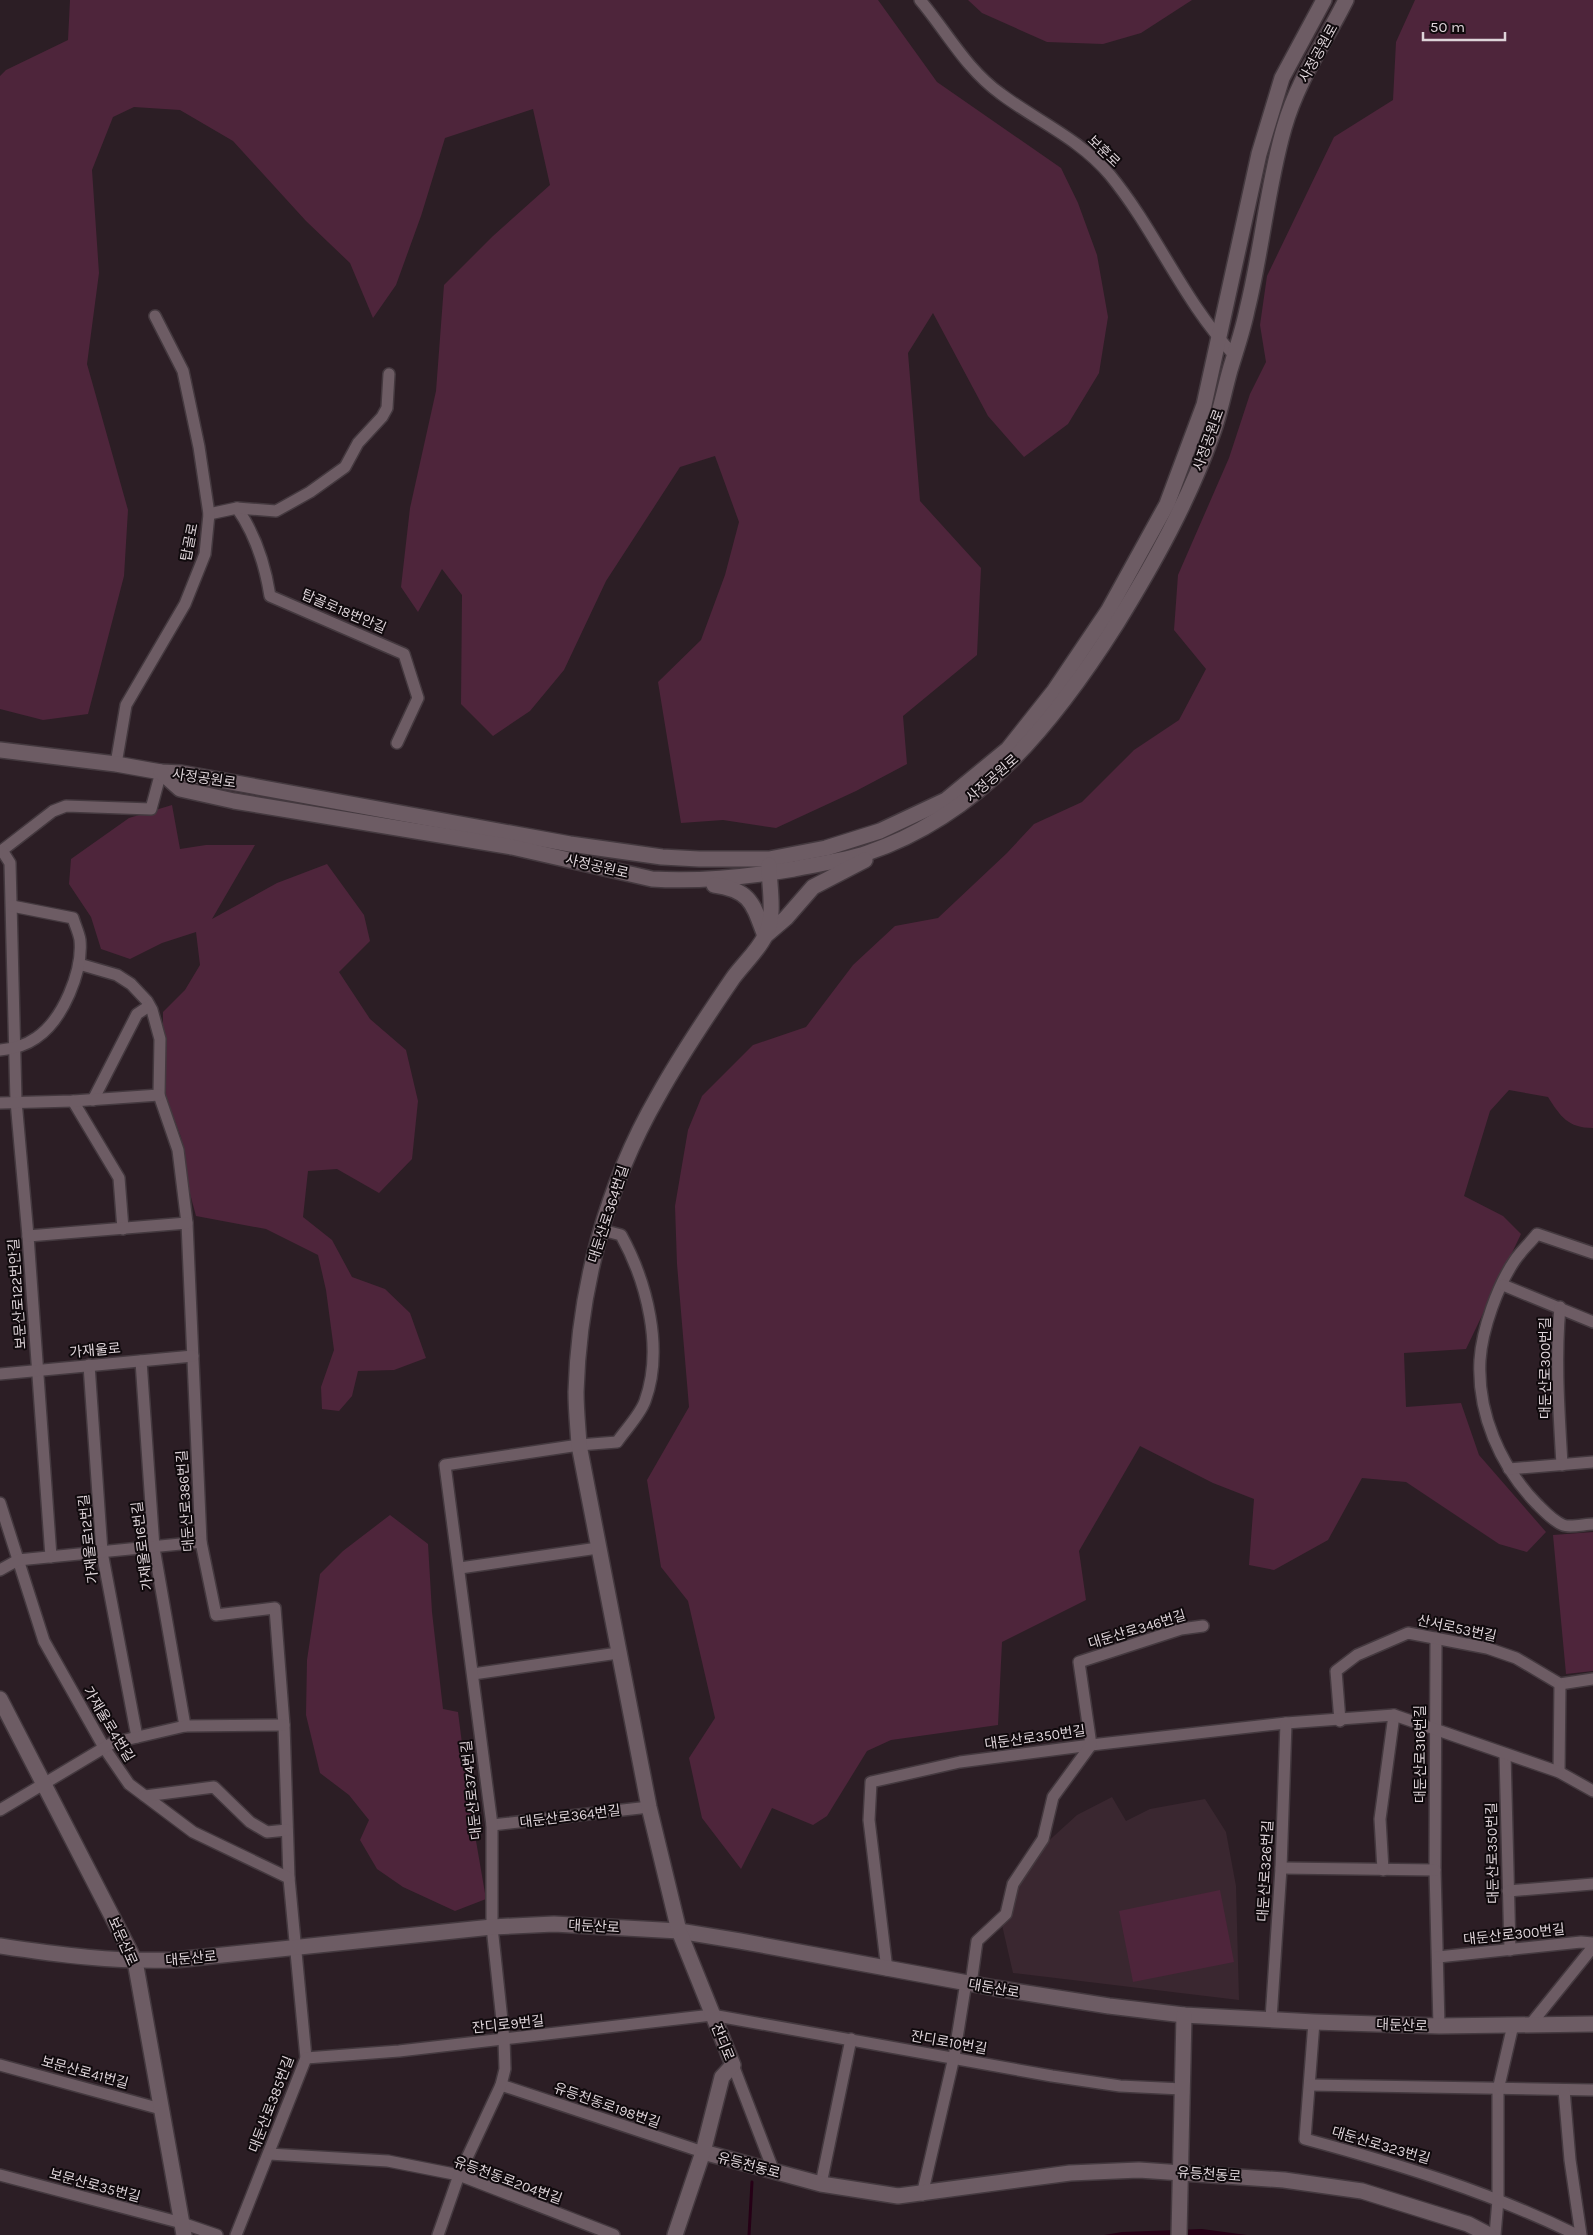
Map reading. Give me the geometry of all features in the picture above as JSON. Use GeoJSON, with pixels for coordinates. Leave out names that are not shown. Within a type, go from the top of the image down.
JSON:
{"type":"FeatureCollection","features":[{"type":"Feature","properties":{"kind":"main road","name":"사정공원로"},"geometry":{"type":"LineString","coordinates":[[161,772],[180,789],[512,848],[652,879],[675,880],[710,880],[769,866],[880,831],[946,800],[1008,749],[1054,691],[1108,611],[1167,504],[1204,405],[1258,154],[1282,78],[1324,0]]}},
{"type":"Feature","properties":{"kind":"main road","name":"사정공원로"},"geometry":{"type":"LineString","coordinates":[[0,750],[116,764],[161,772],[181,773],[570,844],[662,858],[769,866],[830,862],[868,852],[906,836],[966,802],[1032,742],[1095,657],[1143,581],[1176,522],[1213,434],[1248,310],[1262,229],[1284,127],[1306,70],[1346,0]]}},
{"type":"Feature","properties":{"kind":"main road"},"geometry":{"type":"LineString","coordinates":[[675,880],[732,888],[743,893],[751,902],[765,936],[786,918],[813,888],[906,836]]}},
{"type":"Feature","properties":{"kind":"main road","name":"대둔산로364번길"},"geometry":{"type":"LineString","coordinates":[[679,1931],[649,1807],[579,1445],[576,1394],[580,1336],[589,1274],[616,1183],[637,1134],[658,1096],[732,980],[765,936],[771,915],[769,866]]}},
{"type":"Feature","properties":{"kind":"main road","name":"보문산로"},"geometry":{"type":"LineString","coordinates":[[0,1699],[45,1782],[135,1962],[183,2229]]}},
{"type":"Feature","properties":{"kind":"main road","name":"대둔산로"},"geometry":{"type":"LineString","coordinates":[[0,1946],[83,1958],[135,1962],[295,1948],[492,1927],[554,1924],[679,1931],[887,1970],[1099,2005],[1184,2015],[1439,2026],[1593,2024]]}},
{"type":"Feature","properties":{"kind":"main road","name":"잔디로"},"geometry":{"type":"LineString","coordinates":[[679,1931],[733,2065],[722,2078],[703,2152]]}},
{"type":"Feature","properties":{"kind":"main road"},"geometry":{"type":"LineString","coordinates":[[1179,2235],[1184,2015]]}},
{"type":"Feature","properties":{"kind":"main road","name":"유등천동로"},"geometry":{"type":"LineString","coordinates":[[675,2235],[703,2152],[821,2184],[883,2196],[922,2195],[1070,2173],[1139,2170],[1284,2180],[1362,2192],[1468,2224],[1488,2235]]}},
{"type":"Feature","properties":{"kind":"street","name":"보훈로"},"geometry":{"type":"LineString","coordinates":[[920,0],[973,71],[1001,94],[1055,128],[1109,175],[1218,338],[1234,355]]}},
{"type":"Feature","properties":{"kind":"street","name":"탑골로"},"geometry":{"type":"LineString","coordinates":[[116,764],[126,705],[186,604],[205,554],[209,514],[200,447],[183,371],[155,316]]}},
{"type":"Feature","properties":{"kind":"street"},"geometry":{"type":"LineString","coordinates":[[209,514],[237,508],[276,511],[310,492],[345,467],[358,443],[382,418],[387,408],[389,374]]}},
{"type":"Feature","properties":{"kind":"street","name":"탑골로18번안길"},"geometry":{"type":"LineString","coordinates":[[237,508],[251,528],[266,574],[270,596],[404,654],[418,698],[397,743]]}},
{"type":"Feature","properties":{"kind":"street"},"geometry":{"type":"LineString","coordinates":[[2,852],[53,811],[66,806],[151,809],[161,772]]}},
{"type":"Feature","properties":{"kind":"street","name":"보문산로122번안길"},"geometry":{"type":"LineString","coordinates":[[2,852],[10,863],[16,1101],[28,1236],[51,1557]]}},
{"type":"Feature","properties":{"kind":"street"},"geometry":{"type":"LineString","coordinates":[[0,1050],[14,1048],[37,1038],[57,1016],[72,988],[79,964],[80,939],[73,918],[12,906]]}},
{"type":"Feature","properties":{"kind":"street","name":"대둔산로386번길"},"geometry":{"type":"LineString","coordinates":[[79,964],[117,975],[131,984],[150,1006],[160,1039],[159,1095],[178,1150],[187,1224],[201,1542],[216,1615],[275,1608],[284,1725],[289,1878],[295,1948]]}},
{"type":"Feature","properties":{"kind":"street"},"geometry":{"type":"LineString","coordinates":[[93,1100],[137,1014],[150,1006]]}},
{"type":"Feature","properties":{"kind":"street"},"geometry":{"type":"LineString","coordinates":[[0,1102],[73,1101],[159,1095]]}},
{"type":"Feature","properties":{"kind":"street"},"geometry":{"type":"LineString","coordinates":[[73,1101],[119,1178],[123,1229]]}},
{"type":"Feature","properties":{"kind":"street"},"geometry":{"type":"LineString","coordinates":[[28,1236],[187,1224]]}},
{"type":"Feature","properties":{"kind":"street"},"geometry":{"type":"LineString","coordinates":[[579,1445],[617,1442],[644,1403],[651,1381],[652,1336],[645,1292],[632,1255],[621,1235],[602,1230]]}},
{"type":"Feature","properties":{"kind":"street"},"geometry":{"type":"LineString","coordinates":[[1593,1253],[1537,1234],[1515,1260],[1503,1285],[1487,1321],[1480,1359],[1482,1396],[1493,1440],[1518,1485],[1546,1513],[1564,1526],[1593,1524]]}},
{"type":"Feature","properties":{"kind":"street"},"geometry":{"type":"LineString","coordinates":[[1503,1285],[1560,1308]]}},
{"type":"Feature","properties":{"kind":"street","name":"대둔산로300번길"},"geometry":{"type":"LineString","coordinates":[[1562,1464],[1558,1391],[1560,1308],[1593,1322]]}},
{"type":"Feature","properties":{"kind":"street","name":"가재울로"},"geometry":{"type":"LineString","coordinates":[[0,1374],[193,1356]]}},
{"type":"Feature","properties":{"kind":"street","name":"가재울로16번길"},"geometry":{"type":"LineString","coordinates":[[141,1361],[154,1548],[185,1726]]}},
{"type":"Feature","properties":{"kind":"street","name":"가재울로12번길"},"geometry":{"type":"LineString","coordinates":[[89,1365],[102,1552],[137,1737]]}},
{"type":"Feature","properties":{"kind":"street","name":"대둔산로374번길"},"geometry":{"type":"LineString","coordinates":[[438,2235],[460,2175],[501,2085],[505,2068],[504,2039],[492,1927],[492,1825],[446,1466],[579,1445]]}},
{"type":"Feature","properties":{"kind":"street"},"geometry":{"type":"LineString","coordinates":[[1508,1470],[1593,1462]]}},
{"type":"Feature","properties":{"kind":"street","name":"가재울로4번길"},"geometry":{"type":"LineString","coordinates":[[0,1503],[44,1641],[105,1749],[128,1784],[193,1832],[289,1878]]}},
{"type":"Feature","properties":{"kind":"street"},"geometry":{"type":"LineString","coordinates":[[0,1570],[18,1560],[201,1542]]}},
{"type":"Feature","properties":{"kind":"street"},"geometry":{"type":"LineString","coordinates":[[460,1568],[598,1548]]}},
{"type":"Feature","properties":{"kind":"street","name":"대둔산로346번길"},"geometry":{"type":"LineString","coordinates":[[1091,1745],[1079,1662],[1181,1629],[1203,1626]]}},
{"type":"Feature","properties":{"kind":"street","name":"산서로53번길"},"geometry":{"type":"LineString","coordinates":[[1340,1721],[1336,1671],[1357,1655],[1408,1633],[1487,1648],[1516,1658],[1560,1684]]}},
{"type":"Feature","properties":{"kind":"street","name":"대둔산로316번길"},"geometry":{"type":"LineString","coordinates":[[1436,1638],[1434,1729],[1435,1870],[1439,2026]]}},
{"type":"Feature","properties":{"kind":"street"},"geometry":{"type":"LineString","coordinates":[[473,1674],[618,1653]]}},
{"type":"Feature","properties":{"kind":"street"},"geometry":{"type":"LineString","coordinates":[[1559,1772],[1560,1684],[1593,1679]]}},
{"type":"Feature","properties":{"kind":"street"},"geometry":{"type":"LineString","coordinates":[[1383,1870],[1380,1819],[1394,1715]]}},
{"type":"Feature","properties":{"kind":"street","name":"대둔산로350번길"},"geometry":{"type":"LineString","coordinates":[[887,1970],[869,1820],[871,1782],[960,1762],[1091,1745],[1286,1723],[1340,1721],[1394,1715],[1559,1772],[1593,1791]]}},
{"type":"Feature","properties":{"kind":"street","name":"대둔산로326번길"},"geometry":{"type":"LineString","coordinates":[[1271,2019],[1282,1868],[1286,1723]]}},
{"type":"Feature","properties":{"kind":"street"},"geometry":{"type":"LineString","coordinates":[[0,1810],[45,1782],[105,1749],[112,1743],[185,1726],[284,1725]]}},
{"type":"Feature","properties":{"kind":"street"},"geometry":{"type":"LineString","coordinates":[[922,2195],[954,2057],[977,1941],[1006,1914],[1013,1884],[1043,1839],[1053,1797],[1091,1745]]}},
{"type":"Feature","properties":{"kind":"street","name":"대둔산로350번길"},"geometry":{"type":"LineString","coordinates":[[1505,1754],[1510,1950]]}},
{"type":"Feature","properties":{"kind":"street"},"geometry":{"type":"LineString","coordinates":[[145,1796],[214,1787],[250,1822],[267,1832],[287,1830]]}},
{"type":"Feature","properties":{"kind":"street","name":"대둔산로364번길"},"geometry":{"type":"LineString","coordinates":[[492,1825],[649,1807]]}},
{"type":"Feature","properties":{"kind":"street"},"geometry":{"type":"LineString","coordinates":[[1282,1868],[1435,1870]]}},
{"type":"Feature","properties":{"kind":"street"},"geometry":{"type":"LineString","coordinates":[[1508,1891],[1593,1884]]}},
{"type":"Feature","properties":{"kind":"street","name":"대둔산로300번길"},"geometry":{"type":"LineString","coordinates":[[1438,1957],[1581,1942],[1593,1945]]}},
{"type":"Feature","properties":{"kind":"street"},"geometry":{"type":"LineString","coordinates":[[1530,2025],[1593,1945]]}},
{"type":"Feature","properties":{"kind":"street","name":"대둔산로385번길"},"geometry":{"type":"LineString","coordinates":[[236,2235],[306,2058],[295,1948]]}},
{"type":"Feature","properties":{"kind":"street","name":"잔디로9번길"},"geometry":{"type":"LineString","coordinates":[[306,2058],[504,2039],[712,2015]]}},
{"type":"Feature","properties":{"kind":"street","name":"잔디로10번길"},"geometry":{"type":"LineString","coordinates":[[712,2015],[1120,2086],[1182,2089]]}},
{"type":"Feature","properties":{"kind":"street","name":"대둔산로323번길"},"geometry":{"type":"LineString","coordinates":[[1314,2022],[1305,2138],[1411,2168],[1498,2200],[1577,2235]]}},
{"type":"Feature","properties":{"kind":"street"},"geometry":{"type":"LineString","coordinates":[[1495,2235],[1498,2200],[1498,2090],[1514,2025]]}},
{"type":"Feature","properties":{"kind":"street"},"geometry":{"type":"LineString","coordinates":[[821,2184],[851,2039]]}},
{"type":"Feature","properties":{"kind":"street","name":"보문산로41번길"},"geometry":{"type":"LineString","coordinates":[[0,2065],[161,2109]]}},
{"type":"Feature","properties":{"kind":"street"},"geometry":{"type":"LineString","coordinates":[[733,2065],[774,2172]]}},
{"type":"Feature","properties":{"kind":"street","name":"유등천동로198번길"},"geometry":{"type":"LineString","coordinates":[[501,2085],[703,2152]]}},
{"type":"Feature","properties":{"kind":"street"},"geometry":{"type":"LineString","coordinates":[[1310,2085],[1498,2090],[1593,2090]]}},
{"type":"Feature","properties":{"kind":"street"},"geometry":{"type":"LineString","coordinates":[[1564,2090],[1570,2160],[1581,2235]]}},
{"type":"Feature","properties":{"kind":"street","name":"유등천동로204번길"},"geometry":{"type":"LineString","coordinates":[[269,2154],[388,2161],[460,2175],[614,2235]]}},
{"type":"Feature","properties":{"kind":"street","name":"보문산로35번길"},"geometry":{"type":"LineString","coordinates":[[0,2175],[183,2229],[217,2235]]}},
{"type":"Feature","properties":{"kind":"shaded area"},"geometry":{"type":"Polygon","coordinates":[[[70,0],[878,0],[937,82],[1061,168],[1078,203],[1097,255],[1108,317],[1099,373],[1068,424],[1024,457],[988,416],[933,313],[908,353],[920,501],[981,568],[977,655],[903,716],[907,764],[856,791],[776,828],[723,820],[681,823],[658,682],[701,640],[725,575],[739,522],[715,456],[680,467],[606,581],[564,670],[530,711],[493,736],[461,704],[462,595],[442,569],[418,612],[401,587],[410,508],[436,391],[444,285],[493,236],[550,185],[533,109],[445,138],[421,216],[396,285],[373,318],[350,263],[306,221],[233,141],[180,110],[134,107],[113,117],[92,170],[99,273],[87,364],[128,510],[124,576],[88,714],[43,720],[0,709],[0,76],[6,70],[68,40],[70,0]]]}},
{"type":"Feature","properties":{"kind":"shaded area"},"geometry":{"type":"Polygon","coordinates":[[[968,0],[1192,0],[1141,33],[1103,44],[1047,42],[982,13],[968,0]]]}},
{"type":"Feature","properties":{"kind":"shaded area"},"geometry":{"type":"Polygon","coordinates":[[[1415,0],[1593,0],[1593,1128],[1577,1126],[1566,1120],[1548,1097],[1509,1090],[1490,1111],[1464,1196],[1503,1216],[1521,1234],[1466,1349],[1404,1353],[1406,1407],[1461,1403],[1479,1455],[1546,1532],[1527,1552],[1499,1544],[1406,1482],[1362,1478],[1328,1540],[1274,1570],[1249,1565],[1254,1499],[1213,1483],[1140,1446],[1079,1551],[1086,1600],[1002,1642],[998,1725],[891,1740],[867,1751],[827,1816],[813,1825],[772,1808],[741,1869],[702,1818],[689,1758],[715,1718],[688,1601],[661,1567],[647,1480],[689,1407],[677,1264],[675,1206],[688,1130],[702,1096],[753,1045],[806,1027],[853,965],[895,926],[938,918],[1007,853],[1034,824],[1082,802],[1134,750],[1179,720],[1206,669],[1174,630],[1178,575],[1229,458],[1250,394],[1266,362],[1260,325],[1267,276],[1334,137],[1393,100],[1396,42],[1415,0]]]}},
{"type":"Feature","properties":{"kind":"shaded area"},"geometry":{"type":"Polygon","coordinates":[[[172,805],[180,849],[206,845],[255,845],[212,919],[277,883],[327,864],[364,915],[370,941],[339,972],[370,1019],[406,1050],[418,1101],[412,1159],[379,1193],[337,1169],[308,1171],[303,1217],[332,1240],[352,1277],[385,1289],[410,1313],[426,1358],[394,1370],[358,1371],[352,1396],[339,1411],[322,1409],[321,1387],[334,1350],[326,1290],[318,1255],[266,1229],[196,1216],[189,1190],[181,1137],[163,1091],[163,1012],[185,990],[200,965],[196,932],[162,943],[130,959],[101,949],[91,917],[69,884],[71,859],[129,818],[172,805]]]}},
{"type":"Feature","properties":{"kind":"shaded area"},"geometry":{"type":"Polygon","coordinates":[[[390,1515],[428,1544],[432,1612],[443,1709],[458,1712],[470,1806],[486,1899],[455,1911],[403,1887],[377,1869],[360,1840],[369,1820],[349,1795],[320,1773],[306,1715],[307,1660],[320,1574],[343,1551],[390,1515]]]}},
{"type":"Feature","properties":{"kind":"shaded area"},"geometry":{"type":"Polygon","coordinates":[[[1593,1532],[1593,1671],[1566,1674],[1553,1535],[1593,1532]]]}},
{"type":"Feature","properties":{"kind":"shaded area"},"geometry":{"type":"Polygon","coordinates":[[[1112,1797],[1126,1821],[1150,1809],[1205,1799],[1226,1832],[1236,1886],[1239,2000],[1013,1973],[1002,1925],[1016,1886],[1043,1846],[1077,1815],[1112,1797]]]}},
{"type":"Feature","properties":{"kind":"shaded area"},"geometry":{"type":"Polygon","coordinates":[[[1220,1890],[1234,1962],[1133,1982],[1119,1911],[1220,1890]]]}},
{"type":"Feature","properties":{"kind":"shaded area"},"geometry":{"type":"Polygon","coordinates":[[[1202,2229],[1247,2235],[1104,2235],[1122,2232],[1202,2229]]]}},
{"type":"Feature","properties":{"kind":"waterway"},"geometry":{"type":"LineString","coordinates":[[749,2235],[752,2182]]}}]}
